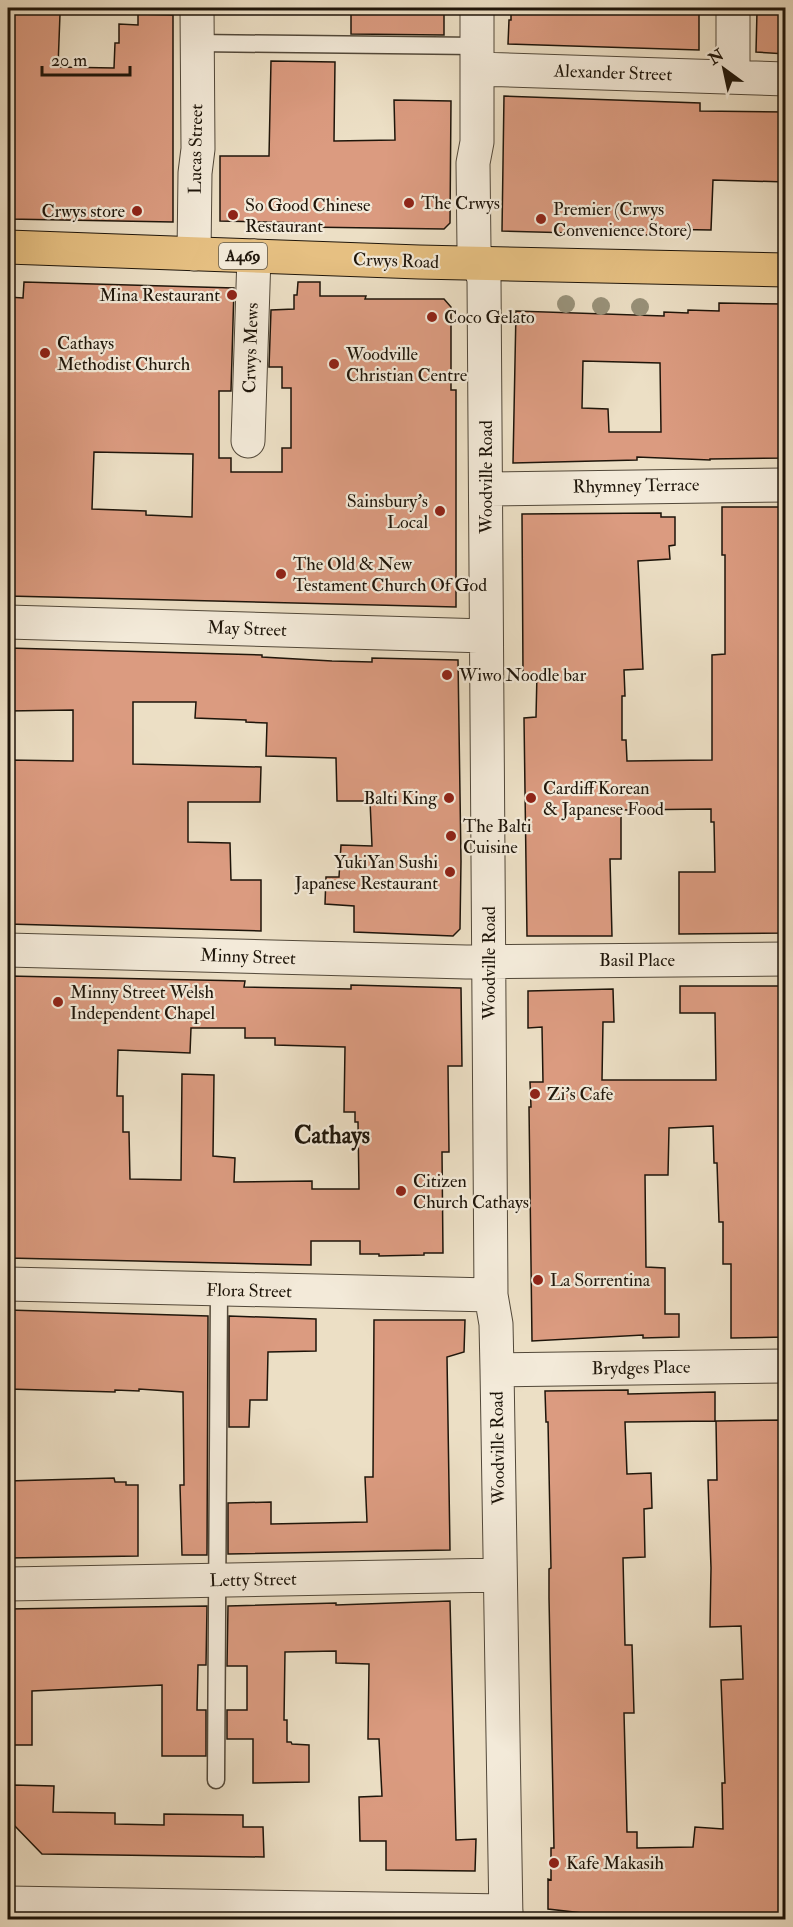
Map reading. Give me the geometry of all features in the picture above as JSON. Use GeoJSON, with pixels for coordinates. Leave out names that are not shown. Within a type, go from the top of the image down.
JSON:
{"type":"FeatureCollection","features":[{"type":"Feature","properties":{"kind":"main road","name":"Crwys Road"},"geometry":{"type":"LineString","coordinates":[[8,247],[479,263],[786,270]]}},
{"type":"Feature","properties":{"kind":"street","name":"Lucas Street"},"geometry":{"type":"LineString","coordinates":[[194,254],[195,173],[198,150],[197,8]]}},
{"type":"Feature","properties":{"kind":"street","name":"Woodville Road"},"geometry":{"type":"LineString","coordinates":[[477,8],[477,142],[473,163],[473,235],[474,249],[484,279],[491,1295],[496,1324],[506,1915]]}},
{"type":"Feature","properties":{"kind":"street"},"geometry":{"type":"LineString","coordinates":[[733,8],[733,77]]}},
{"type":"Feature","properties":{"kind":"street","name":"Alexander Street"},"geometry":{"type":"LineString","coordinates":[[477,58],[786,79]]}},
{"type":"Feature","properties":{"kind":"street","name":"Crwys Mews"},"geometry":{"type":"LineString","coordinates":[[248,441],[254,256]]}},
{"type":"Feature","properties":{"kind":"street","name":"Rhymney Terrace"},"geometry":{"type":"LineString","coordinates":[[487,489],[786,484]]}},
{"type":"Feature","properties":{"kind":"street","name":"May Street"},"geometry":{"type":"LineString","coordinates":[[8,622],[486,636]]}},
{"type":"Feature","properties":{"kind":"street","name":"Minny Street"},"geometry":{"type":"LineString","coordinates":[[8,950],[489,962]]}},
{"type":"Feature","properties":{"kind":"street","name":"Basil Place"},"geometry":{"type":"LineString","coordinates":[[489,962],[786,959]]}},
{"type":"Feature","properties":{"kind":"street","name":"Flora Street"},"geometry":{"type":"LineString","coordinates":[[8,1284],[491,1295]]}},
{"type":"Feature","properties":{"kind":"street","name":"Brydges Place"},"geometry":{"type":"LineString","coordinates":[[497,1370],[786,1366]]}},
{"type":"Feature","properties":{"kind":"street","name":"Letty Street"},"geometry":{"type":"LineString","coordinates":[[8,1584],[499,1575]]}},
{"type":"Feature","properties":{"kind":"street"},"geometry":{"type":"LineString","coordinates":[[8,1903],[214,1912],[506,1915]]}},
{"type":"Feature","properties":{"kind":"lane"},"geometry":{"type":"LineString","coordinates":[[197,43],[477,58]]}},
{"type":"Feature","properties":{"kind":"lane"},"geometry":{"type":"LineString","coordinates":[[216,1780],[219,1290]]}},
{"type":"Feature","properties":{"kind":"building"},"geometry":{"type":"Polygon","coordinates":[[[351,8],[444,8],[444,35],[351,34],[351,8]]]}},
{"type":"Feature","properties":{"kind":"building"},"geometry":{"type":"Polygon","coordinates":[[[511,8],[699,8],[699,50],[508,44],[511,8]]]}},
{"type":"Feature","properties":{"kind":"building"},"geometry":{"type":"Polygon","coordinates":[[[757,11],[786,11],[786,54],[756,52],[757,11]]]}},
{"type":"Feature","properties":{"kind":"building"},"geometry":{"type":"Polygon","coordinates":[[[8,12],[60,14],[58,67],[114,68],[115,43],[119,43],[119,24],[138,25],[138,14],[173,15],[173,222],[8,219],[8,12]]]}},
{"type":"Feature","properties":{"kind":"building"},"geometry":{"type":"Polygon","coordinates":[[[271,61],[335,62],[334,141],[395,140],[394,100],[451,101],[450,223],[444,229],[305,227],[305,223],[220,221],[220,156],[269,156],[271,61]]]}},
{"type":"Feature","properties":{"kind":"building"},"geometry":{"type":"Polygon","coordinates":[[[504,96],[700,103],[700,111],[786,112],[786,182],[713,180],[711,230],[650,229],[649,235],[502,231],[504,96]]]}},
{"type":"Feature","properties":{"kind":"building"},"geometry":{"type":"Polygon","coordinates":[[[24,282],[234,288],[231,391],[219,391],[219,458],[231,458],[231,472],[282,472],[282,448],[291,448],[291,388],[282,388],[282,367],[269,367],[271,310],[294,309],[294,295],[297,295],[298,282],[320,282],[320,296],[366,296],[365,299],[444,299],[451,307],[451,390],[456,390],[456,607],[8,596],[10,321],[8,321],[8,297],[23,298],[24,282]],[[94,452],[92,509],[146,511],[146,515],[192,517],[193,454],[94,452]]]}},
{"type":"Feature","properties":{"kind":"building"},"geometry":{"type":"Polygon","coordinates":[[[719,303],[786,304],[786,458],[710,460],[637,457],[637,460],[513,463],[516,311],[664,316],[664,312],[719,311],[719,303]],[[583,361],[582,408],[608,409],[609,432],[661,432],[660,363],[583,361]]]}},
{"type":"Feature","properties":{"kind":"building"},"geometry":{"type":"Polygon","coordinates":[[[722,507],[786,507],[786,933],[679,934],[679,872],[715,872],[714,822],[711,822],[711,809],[621,810],[621,859],[610,859],[612,936],[527,936],[524,718],[536,717],[537,673],[523,673],[522,514],[661,513],[661,517],[675,517],[675,545],[669,546],[670,559],[638,561],[643,669],[624,670],[622,740],[626,740],[627,761],[712,760],[712,655],[725,654],[725,555],[722,555],[722,507]]]}},
{"type":"Feature","properties":{"kind":"building"},"geometry":{"type":"Polygon","coordinates":[[[8,648],[262,655],[262,657],[332,661],[372,662],[372,658],[458,660],[460,929],[453,936],[354,932],[354,906],[325,904],[326,877],[339,877],[341,845],[372,846],[370,801],[337,801],[336,758],[266,756],[267,723],[195,718],[196,702],[133,702],[133,764],[261,767],[260,802],[188,802],[188,842],[230,843],[231,880],[261,880],[261,931],[8,924],[8,760],[73,761],[73,710],[8,711],[8,648]]]}},
{"type":"Feature","properties":{"kind":"building"},"geometry":{"type":"Polygon","coordinates":[[[8,976],[245,981],[244,987],[351,989],[351,985],[461,988],[462,1066],[448,1066],[449,1152],[442,1152],[443,1253],[379,1256],[379,1254],[360,1254],[360,1241],[311,1241],[311,1265],[8,1258],[8,976]],[[191,1028],[190,1053],[118,1050],[117,1096],[123,1096],[123,1132],[129,1132],[130,1179],[181,1180],[182,1074],[214,1075],[213,1156],[235,1158],[234,1182],[312,1181],[312,1189],[359,1189],[358,1122],[355,1122],[355,1112],[344,1112],[345,1047],[275,1045],[275,1038],[245,1038],[245,1028],[191,1028]]]}},
{"type":"Feature","properties":{"kind":"building"},"geometry":{"type":"Polygon","coordinates":[[[680,986],[786,986],[786,1337],[731,1338],[731,1264],[723,1264],[723,1222],[719,1222],[713,1126],[669,1128],[668,1175],[645,1175],[646,1267],[665,1268],[665,1314],[679,1314],[679,1337],[643,1338],[643,1335],[532,1341],[530,1082],[543,1082],[542,1027],[528,1028],[528,991],[613,989],[614,1022],[603,1022],[602,1080],[716,1080],[715,1013],[680,1013],[680,986]]]}},
{"type":"Feature","properties":{"kind":"building"},"geometry":{"type":"Polygon","coordinates":[[[8,1310],[208,1316],[207,1555],[182,1555],[180,1485],[184,1485],[183,1392],[139,1389],[139,1391],[115,1390],[115,1392],[8,1389],[8,1310]]]}},
{"type":"Feature","properties":{"kind":"building"},"geometry":{"type":"Polygon","coordinates":[[[229,1316],[316,1319],[316,1351],[268,1352],[267,1400],[250,1400],[249,1427],[229,1427],[229,1316]]]}},
{"type":"Feature","properties":{"kind":"building"},"geometry":{"type":"Polygon","coordinates":[[[374,1320],[465,1320],[464,1352],[447,1357],[450,1550],[228,1554],[228,1503],[271,1502],[271,1524],[367,1522],[365,1477],[373,1477],[374,1320]]]}},
{"type":"Feature","properties":{"kind":"building"},"geometry":{"type":"Polygon","coordinates":[[[628,1390],[628,1394],[715,1392],[715,1421],[625,1422],[627,1474],[651,1473],[652,1508],[644,1509],[645,1557],[623,1558],[625,1645],[632,1645],[634,1713],[624,1713],[627,1832],[637,1832],[637,1848],[693,1847],[695,1827],[723,1829],[722,1783],[725,1783],[721,1680],[743,1679],[741,1626],[710,1627],[711,1568],[708,1480],[717,1480],[716,1421],[786,1420],[786,1920],[644,1920],[548,1909],[551,1848],[554,1848],[549,1598],[549,1569],[551,1568],[548,1422],[546,1422],[545,1391],[628,1390]]]}},
{"type":"Feature","properties":{"kind":"building"},"geometry":{"type":"Polygon","coordinates":[[[114,1478],[115,1482],[138,1485],[138,1556],[8,1558],[8,1481],[114,1478]]]}},
{"type":"Feature","properties":{"kind":"building"},"geometry":{"type":"Polygon","coordinates":[[[450,1601],[456,1840],[476,1839],[475,1871],[386,1870],[386,1841],[360,1841],[359,1797],[382,1796],[379,1739],[368,1739],[369,1664],[336,1663],[336,1651],[285,1652],[284,1720],[287,1720],[287,1742],[309,1745],[309,1782],[253,1783],[253,1739],[227,1739],[227,1710],[247,1710],[247,1666],[227,1666],[228,1606],[450,1601]]]}},
{"type":"Feature","properties":{"kind":"building"},"geometry":{"type":"Polygon","coordinates":[[[207,1606],[206,1665],[198,1665],[197,1710],[206,1710],[206,1756],[162,1756],[162,1685],[32,1691],[32,1745],[8,1745],[8,1609],[207,1606]]]}},
{"type":"Feature","properties":{"kind":"building"},"geometry":{"type":"Polygon","coordinates":[[[12,1785],[54,1786],[53,1812],[115,1813],[115,1824],[164,1825],[164,1814],[243,1815],[243,1827],[263,1827],[264,1857],[42,1854],[11,1822],[12,1785]]]}},
{"type":"Feature","properties":{"kind":"place","name":"The Crwys"},"geometry":{"type":"Point","coordinates":[409,203]}},
{"type":"Feature","properties":{"kind":"place","name":"Crwys store"},"geometry":{"type":"Point","coordinates":[137,211]}},
{"type":"Feature","properties":{"kind":"place","name":"So Good Chinese Restaurant"},"geometry":{"type":"Point","coordinates":[233,215]}},
{"type":"Feature","properties":{"kind":"place","name":"Premier (Crwys Convenience Store)"},"geometry":{"type":"Point","coordinates":[541,219]}},
{"type":"Feature","properties":{"kind":"place","name":"Mina Restaurant"},"geometry":{"type":"Point","coordinates":[232,295]}},
{"type":"Feature","properties":{"kind":"place","name":"Coco Gelato"},"geometry":{"type":"Point","coordinates":[432,317]}},
{"type":"Feature","properties":{"kind":"place","name":"Cathays Methodist Church"},"geometry":{"type":"Point","coordinates":[45,353]}},
{"type":"Feature","properties":{"kind":"place","name":"Woodville Christian Centre"},"geometry":{"type":"Point","coordinates":[334,364]}},
{"type":"Feature","properties":{"kind":"place","name":"Sainsbury's Local"},"geometry":{"type":"Point","coordinates":[440,511]}},
{"type":"Feature","properties":{"kind":"place","name":"The Old & New Testament Church Of God"},"geometry":{"type":"Point","coordinates":[281,574]}},
{"type":"Feature","properties":{"kind":"place","name":"Wiwo Noodle bar"},"geometry":{"type":"Point","coordinates":[447,675]}},
{"type":"Feature","properties":{"kind":"place","name":"Balti King"},"geometry":{"type":"Point","coordinates":[449,798]}},
{"type":"Feature","properties":{"kind":"place","name":"Cardiff Korean & Japanese Food"},"geometry":{"type":"Point","coordinates":[531,798]}},
{"type":"Feature","properties":{"kind":"place","name":"The Balti Cuisine"},"geometry":{"type":"Point","coordinates":[451,836]}},
{"type":"Feature","properties":{"kind":"place","name":"YukiYan Sushi Japanese Restaurant"},"geometry":{"type":"Point","coordinates":[450,872]}},
{"type":"Feature","properties":{"kind":"place","name":"Minny Street Welsh Independent Chapel"},"geometry":{"type":"Point","coordinates":[58,1002]}},
{"type":"Feature","properties":{"kind":"place","name":"Zi's Cafe"},"geometry":{"type":"Point","coordinates":[535,1094]}},
{"type":"Feature","properties":{"kind":"place","name":"Citizen Church Cathays"},"geometry":{"type":"Point","coordinates":[401,1191]}},
{"type":"Feature","properties":{"kind":"place","name":"La Sorrentina"},"geometry":{"type":"Point","coordinates":[538,1280]}},
{"type":"Feature","properties":{"kind":"place","name":"Kafe Makasih"},"geometry":{"type":"Point","coordinates":[554,1863]}},
{"type":"Feature","properties":{"kind":"district","name":"Cathays"},"geometry":{"type":"Point","coordinates":[332,1135]}}]}
